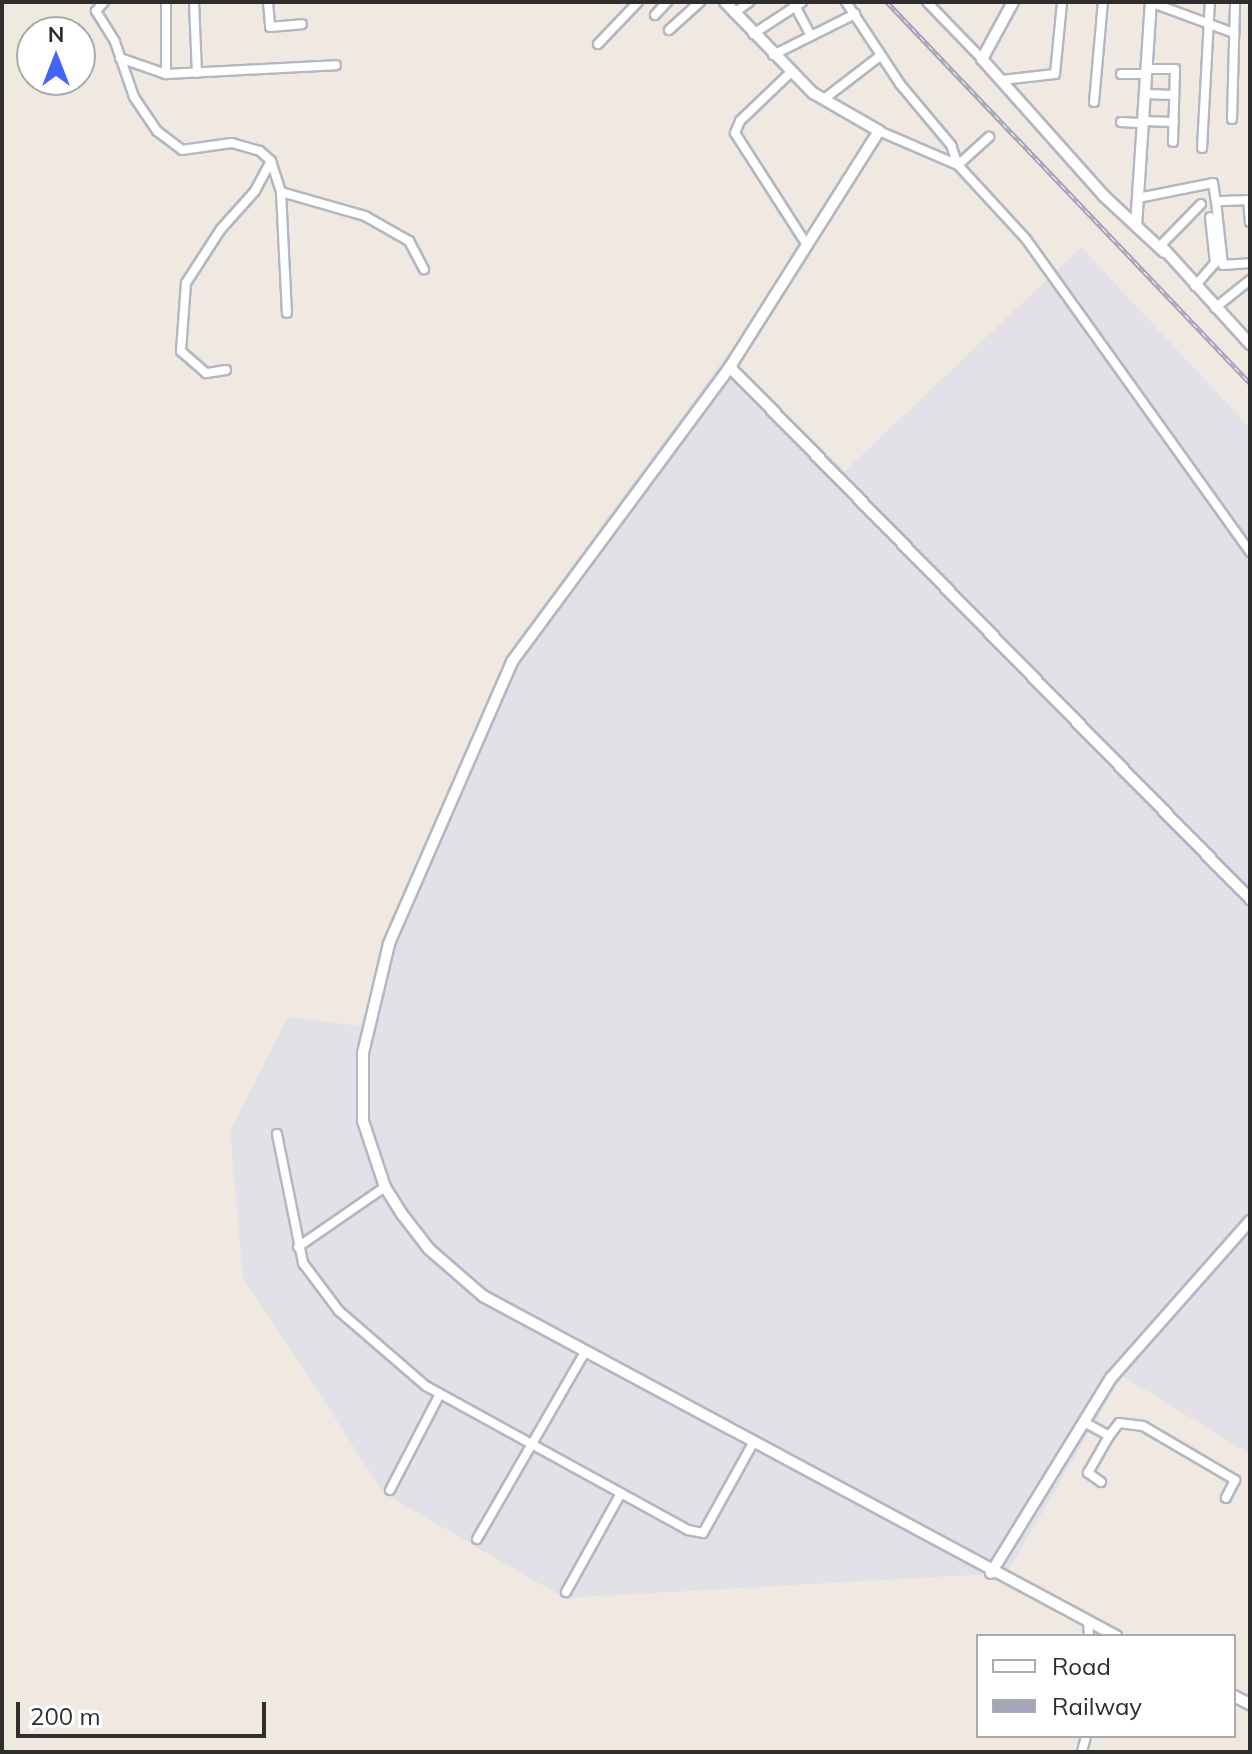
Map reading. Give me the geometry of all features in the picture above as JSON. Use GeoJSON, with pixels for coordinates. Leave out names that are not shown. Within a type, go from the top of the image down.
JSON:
{"type":"FeatureCollection","features":[{"type":"Feature","properties":{"kind":"street"},"geometry":{"type":"LineString","coordinates":[[104,2],[96,11],[145,116],[170,143],[198,151],[242,144],[271,161],[281,192],[287,313]]}},
{"type":"Feature","properties":{"kind":"street"},"geometry":{"type":"LineString","coordinates":[[166,2],[166,74]]}},
{"type":"Feature","properties":{"kind":"street"},"geometry":{"type":"LineString","coordinates":[[194,2],[197,73]]}},
{"type":"Feature","properties":{"kind":"street"},"geometry":{"type":"LineString","coordinates":[[268,2],[270,27],[302,24]]}},
{"type":"Feature","properties":{"kind":"street"},"geometry":{"type":"LineString","coordinates":[[598,44],[638,2]]}},
{"type":"Feature","properties":{"kind":"street"},"geometry":{"type":"LineString","coordinates":[[655,15],[667,2]]}},
{"type":"Feature","properties":{"kind":"street"},"geometry":{"type":"LineString","coordinates":[[669,30],[700,2]]}},
{"type":"Feature","properties":{"kind":"street"},"geometry":{"type":"LineString","coordinates":[[725,2],[790,73],[824,99],[879,131],[958,165]]}},
{"type":"Feature","properties":{"kind":"street"},"geometry":{"type":"LineString","coordinates":[[734,13],[749,2]]}},
{"type":"Feature","properties":{"kind":"street"},"geometry":{"type":"LineString","coordinates":[[846,2],[880,56],[951,145],[958,165],[1026,239],[1250,552]]}},
{"type":"Feature","properties":{"kind":"street"},"geometry":{"type":"LineString","coordinates":[[928,2],[1100,190],[1162,248],[1250,344]]}},
{"type":"Feature","properties":{"kind":"street"},"geometry":{"type":"LineString","coordinates":[[982,59],[1013,2]]}},
{"type":"Feature","properties":{"kind":"street"},"geometry":{"type":"LineString","coordinates":[[1002,80],[1055,74],[1062,2]]}},
{"type":"Feature","properties":{"kind":"street"},"geometry":{"type":"LineString","coordinates":[[1094,102],[1103,2]]}},
{"type":"Feature","properties":{"kind":"street"},"geometry":{"type":"LineString","coordinates":[[1136,223],[1151,2],[1208,27],[1234,33]]}},
{"type":"Feature","properties":{"kind":"street"},"geometry":{"type":"LineString","coordinates":[[1202,148],[1210,2]]}},
{"type":"Feature","properties":{"kind":"street"},"geometry":{"type":"LineString","coordinates":[[1232,119],[1235,2]]}},
{"type":"Feature","properties":{"kind":"street"},"geometry":{"type":"LineString","coordinates":[[752,35],[797,3],[811,36]]}},
{"type":"Feature","properties":{"kind":"street"},"geometry":{"type":"LineString","coordinates":[[773,55],[855,14]]}},
{"type":"Feature","properties":{"kind":"street"},"geometry":{"type":"LineString","coordinates":[[824,99],[880,56]]}},
{"type":"Feature","properties":{"kind":"street"},"geometry":{"type":"LineString","coordinates":[[120,58],[166,74],[336,65]]}},
{"type":"Feature","properties":{"kind":"street"},"geometry":{"type":"LineString","coordinates":[[1121,74],[1175,69],[1173,142]]}},
{"type":"Feature","properties":{"kind":"street"},"geometry":{"type":"LineString","coordinates":[[790,73],[740,121],[735,133],[807,245]]}},
{"type":"Feature","properties":{"kind":"street"},"geometry":{"type":"LineString","coordinates":[[1145,94],[1174,95]]}},
{"type":"Feature","properties":{"kind":"street"},"geometry":{"type":"LineString","coordinates":[[1121,122],[1174,122]]}},
{"type":"Feature","properties":{"kind":"street"},"geometry":{"type":"LineString","coordinates":[[879,131],[730,367],[525,639],[484,718],[406,900],[370,1014],[359,1082],[363,1121],[385,1187],[429,1249],[458,1278],[585,1352],[991,1573],[1112,1634]]}},
{"type":"Feature","properties":{"kind":"street"},"geometry":{"type":"LineString","coordinates":[[958,165],[989,137]]}},
{"type":"Feature","properties":{"kind":"street"},"geometry":{"type":"LineString","coordinates":[[226,370],[206,373],[181,351],[186,283],[221,229],[255,191],[271,161]]}},
{"type":"Feature","properties":{"kind":"street"},"geometry":{"type":"LineString","coordinates":[[1138,198],[1213,183],[1223,265],[1250,263]]}},
{"type":"Feature","properties":{"kind":"street"},"geometry":{"type":"LineString","coordinates":[[281,192],[365,216],[409,241],[424,269]]}},
{"type":"Feature","properties":{"kind":"street"},"geometry":{"type":"LineString","coordinates":[[1216,201],[1249,200],[1250,222]]}},
{"type":"Feature","properties":{"kind":"street"},"geometry":{"type":"LineString","coordinates":[[1162,248],[1201,204]]}},
{"type":"Feature","properties":{"kind":"street"},"geometry":{"type":"LineString","coordinates":[[1195,286],[1215,263],[1210,217]]}},
{"type":"Feature","properties":{"kind":"street"},"geometry":{"type":"LineString","coordinates":[[1215,308],[1250,280]]}},
{"type":"Feature","properties":{"kind":"street"},"geometry":{"type":"LineString","coordinates":[[730,367],[1250,899]]}},
{"type":"Feature","properties":{"kind":"street"},"geometry":{"type":"LineString","coordinates":[[277,1134],[298,1247],[314,1280],[339,1311],[396,1366],[531,1445],[703,1533],[753,1443]]}},
{"type":"Feature","properties":{"kind":"street"},"geometry":{"type":"LineString","coordinates":[[298,1247],[385,1187]]}},
{"type":"Feature","properties":{"kind":"street"},"geometry":{"type":"LineString","coordinates":[[991,1573],[1111,1378],[1250,1221]]}},
{"type":"Feature","properties":{"kind":"street"},"geometry":{"type":"LineString","coordinates":[[477,1539],[585,1352]]}},
{"type":"Feature","properties":{"kind":"street"},"geometry":{"type":"LineString","coordinates":[[390,1490],[440,1394]]}},
{"type":"Feature","properties":{"kind":"street"},"geometry":{"type":"LineString","coordinates":[[1084,1422],[1109,1436]]}},
{"type":"Feature","properties":{"kind":"street"},"geometry":{"type":"LineString","coordinates":[[1101,1482],[1088,1473],[1109,1436],[1119,1423],[1143,1426],[1235,1480],[1226,1498]]}},
{"type":"Feature","properties":{"kind":"street"},"geometry":{"type":"LineString","coordinates":[[566,1592],[621,1493]]}},
{"type":"Feature","properties":{"kind":"street"},"geometry":{"type":"LineString","coordinates":[[1088,1622],[1089,1634]]}},
{"type":"Feature","properties":{"kind":"shaded area"},"geometry":{"type":"Polygon","coordinates":[[[1081,247],[1250,428],[1250,1454],[1122,1376],[1007,1573],[564,1598],[384,1493],[243,1278],[230,1131],[288,1017],[361,1026],[402,895],[519,638],[727,355],[845,471],[1081,247]]]}},
{"type":"Feature","properties":{"kind":"railway"},"geometry":{"type":"LineString","coordinates":[[887,2],[1250,383]]}}]}
